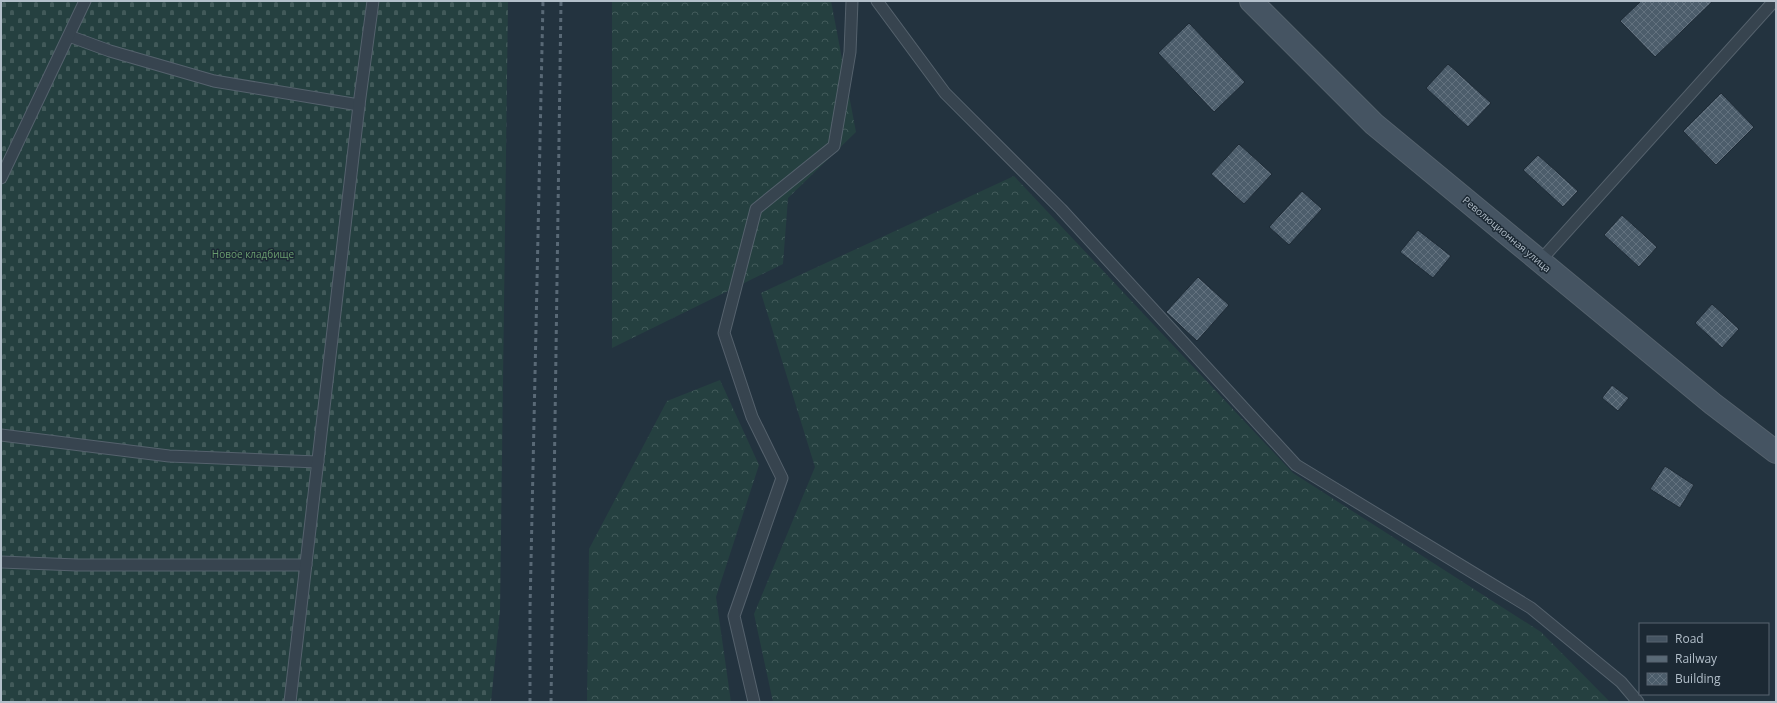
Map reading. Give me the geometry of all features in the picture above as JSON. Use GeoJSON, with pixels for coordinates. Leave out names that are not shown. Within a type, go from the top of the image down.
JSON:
{"type":"FeatureCollection","features":[{"type":"Feature","properties":{"kind":"main road","name":"Революционная улица"},"geometry":{"type":"LineString","coordinates":[[1251,1],[1374,124],[1713,404],[1776,452]]}},
{"type":"Feature","properties":{"kind":"lane"},"geometry":{"type":"LineString","coordinates":[[1,178],[85,1]]}},
{"type":"Feature","properties":{"kind":"lane"},"geometry":{"type":"LineString","coordinates":[[290,702],[359,105],[373,1]]}},
{"type":"Feature","properties":{"kind":"lane"},"geometry":{"type":"LineString","coordinates":[[754,702],[734,616],[782,478],[752,416],[724,333],[756,209],[834,146],[850,52],[852,1]]}},
{"type":"Feature","properties":{"kind":"lane"},"geometry":{"type":"LineString","coordinates":[[877,1],[945,92],[1061,209],[1296,465],[1531,608],[1621,682],[1638,702]]}},
{"type":"Feature","properties":{"kind":"lane"},"geometry":{"type":"LineString","coordinates":[[1540,261],[1774,1]]}},
{"type":"Feature","properties":{"kind":"lane"},"geometry":{"type":"LineString","coordinates":[[69,36],[110,51],[214,81],[359,105]]}},
{"type":"Feature","properties":{"kind":"lane"},"geometry":{"type":"LineString","coordinates":[[1,434],[169,456],[318,462]]}},
{"type":"Feature","properties":{"kind":"lane"},"geometry":{"type":"LineString","coordinates":[[1,562],[77,565],[306,565]]}},
{"type":"Feature","properties":{"kind":"green space","name":"Новое кладбище"},"geometry":{"type":"Polygon","coordinates":[[[1,1],[508,1],[500,610],[491,702],[1,702],[1,1]]]}},
{"type":"Feature","properties":{"kind":"green space"},"geometry":{"type":"Polygon","coordinates":[[[612,1],[831,1],[856,132],[788,198],[783,264],[612,348],[612,1]]]}},
{"type":"Feature","properties":{"kind":"green space"},"geometry":{"type":"Polygon","coordinates":[[[1014,176],[1293,473],[1541,632],[1610,702],[773,702],[754,614],[815,467],[761,293],[1014,176]]]}},
{"type":"Feature","properties":{"kind":"green space"},"geometry":{"type":"Polygon","coordinates":[[[720,380],[759,465],[716,597],[731,702],[587,702],[589,549],[667,401],[720,380]]]}},
{"type":"Feature","properties":{"kind":"building"},"geometry":{"type":"Polygon","coordinates":[[[1641,1],[1713,1],[1655,57],[1620,21],[1641,1]]]}},
{"type":"Feature","properties":{"kind":"building"},"geometry":{"type":"Polygon","coordinates":[[[1189,23],[1245,82],[1214,112],[1158,53],[1189,23]]]}},
{"type":"Feature","properties":{"kind":"building"},"geometry":{"type":"Polygon","coordinates":[[[1448,64],[1491,103],[1468,127],[1426,88],[1448,64]]]}},
{"type":"Feature","properties":{"kind":"building"},"geometry":{"type":"Polygon","coordinates":[[[1721,93],[1754,127],[1716,165],[1683,131],[1721,93]]]}},
{"type":"Feature","properties":{"kind":"building"},"geometry":{"type":"Polygon","coordinates":[[[1239,144],[1272,174],[1244,204],[1211,174],[1239,144]]]}},
{"type":"Feature","properties":{"kind":"building"},"geometry":{"type":"Polygon","coordinates":[[[1538,155],[1578,191],[1563,207],[1523,170],[1538,155]]]}},
{"type":"Feature","properties":{"kind":"building"},"geometry":{"type":"Polygon","coordinates":[[[1302,191],[1322,209],[1289,245],[1269,227],[1302,191]]]}},
{"type":"Feature","properties":{"kind":"building"},"geometry":{"type":"Polygon","coordinates":[[[1622,215],[1657,247],[1639,267],[1604,235],[1622,215]]]}},
{"type":"Feature","properties":{"kind":"building"},"geometry":{"type":"Polygon","coordinates":[[[1418,230],[1451,256],[1433,278],[1400,252],[1418,230]]]}},
{"type":"Feature","properties":{"kind":"building"},"geometry":{"type":"Polygon","coordinates":[[[1198,277],[1229,305],[1197,341],[1166,312],[1198,277]]]}},
{"type":"Feature","properties":{"kind":"building"},"geometry":{"type":"Polygon","coordinates":[[[1712,304],[1739,329],[1722,348],[1695,323],[1712,304]]]}},
{"type":"Feature","properties":{"kind":"building"},"geometry":{"type":"Polygon","coordinates":[[[1612,385],[1629,398],[1618,411],[1602,398],[1612,385]]]}},
{"type":"Feature","properties":{"kind":"building"},"geometry":{"type":"Polygon","coordinates":[[[1665,466],[1694,485],[1680,508],[1650,489],[1665,466]]]}},
{"type":"Feature","properties":{"kind":"railway"},"geometry":{"type":"LineString","coordinates":[[530,702],[530,609],[543,1]]}},
{"type":"Feature","properties":{"kind":"railway"},"geometry":{"type":"LineString","coordinates":[[551,702],[561,1]]}}]}
